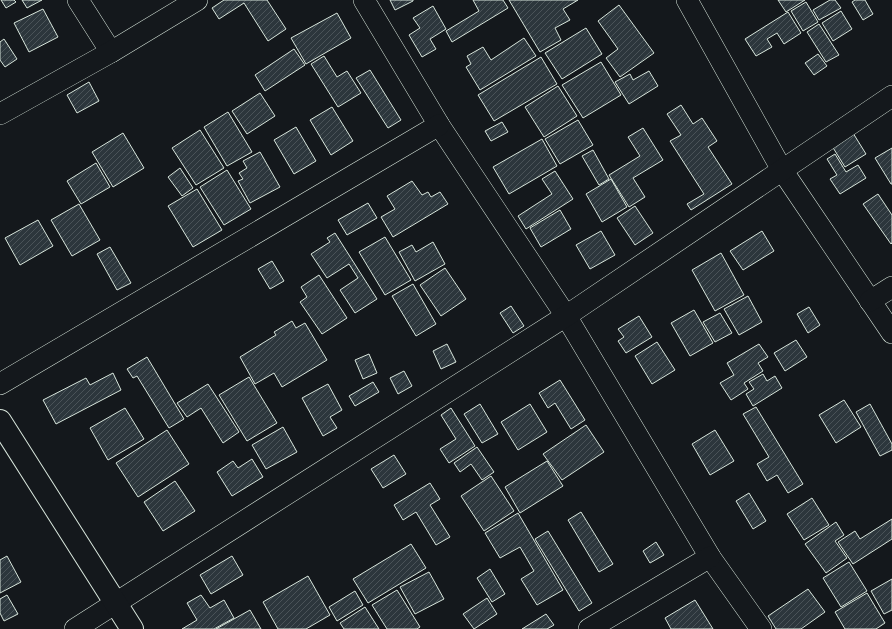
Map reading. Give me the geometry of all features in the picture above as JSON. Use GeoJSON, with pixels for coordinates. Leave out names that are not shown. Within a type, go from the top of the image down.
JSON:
{"type":"FeatureCollection","features":[{"type":"Feature","properties":{"kind":"street"},"geometry":{"type":"LineString","coordinates":[[78,0],[111,52]]}},
{"type":"Feature","properties":{"kind":"street"},"geometry":{"type":"LineString","coordinates":[[0,114],[111,52],[197,0]]}},
{"type":"Feature","properties":{"kind":"street"},"geometry":{"type":"LineString","coordinates":[[364,0],[439,125],[566,316],[710,557],[761,629]]}},
{"type":"Feature","properties":{"kind":"street"},"geometry":{"type":"LineString","coordinates":[[687,0],[782,170],[892,333]]}},
{"type":"Feature","properties":{"kind":"street"},"geometry":{"type":"LineString","coordinates":[[76,629],[566,316],[892,96]]}},
{"type":"Feature","properties":{"kind":"street"},"geometry":{"type":"LineString","coordinates":[[0,384],[439,125]]}},
{"type":"Feature","properties":{"kind":"street"},"geometry":{"type":"LineString","coordinates":[[870,301],[892,287]]}},
{"type":"Feature","properties":{"kind":"street"},"geometry":{"type":"LineString","coordinates":[[0,421],[132,629]]}},
{"type":"Feature","properties":{"kind":"street"},"geometry":{"type":"LineString","coordinates":[[589,629],[710,557]]}},
{"type":"Feature","properties":{"kind":"building"},"geometry":{"type":"Polygon","coordinates":[[[1,0],[14,0],[16,2],[6,8],[1,0]]]}},
{"type":"Feature","properties":{"kind":"building"},"geometry":{"type":"Polygon","coordinates":[[[22,0],[42,0],[27,8],[22,0]]]}},
{"type":"Feature","properties":{"kind":"building"},"geometry":{"type":"Polygon","coordinates":[[[224,0],[267,0],[286,29],[268,41],[244,3],[219,19],[212,8],[224,0]]]}},
{"type":"Feature","properties":{"kind":"building"},"geometry":{"type":"Polygon","coordinates":[[[390,0],[413,0],[413,1],[395,10],[390,0]]]}},
{"type":"Feature","properties":{"kind":"building"},"geometry":{"type":"Polygon","coordinates":[[[473,0],[503,0],[508,8],[452,42],[446,31],[479,11],[473,0]]]}},
{"type":"Feature","properties":{"kind":"building"},"geometry":{"type":"Polygon","coordinates":[[[509,0],[578,0],[563,9],[570,20],[555,28],[561,40],[540,52],[509,0]]]}},
{"type":"Feature","properties":{"kind":"building"},"geometry":{"type":"Polygon","coordinates":[[[778,0],[805,0],[786,12],[778,0]]]}},
{"type":"Feature","properties":{"kind":"building"},"geometry":{"type":"Polygon","coordinates":[[[830,0],[835,0],[841,8],[819,20],[813,10],[830,0]]]}},
{"type":"Feature","properties":{"kind":"building"},"geometry":{"type":"Polygon","coordinates":[[[855,0],[865,0],[873,14],[863,20],[852,2],[855,0]]]}},
{"type":"Feature","properties":{"kind":"building"},"geometry":{"type":"Polygon","coordinates":[[[806,2],[818,22],[803,31],[791,11],[806,2]]]}},
{"type":"Feature","properties":{"kind":"building"},"geometry":{"type":"Polygon","coordinates":[[[619,5],[654,53],[620,77],[606,58],[618,49],[598,21],[619,5]]]}},
{"type":"Feature","properties":{"kind":"building"},"geometry":{"type":"Polygon","coordinates":[[[433,6],[446,29],[430,39],[436,49],[422,57],[409,35],[420,28],[413,18],[433,6]]]}},
{"type":"Feature","properties":{"kind":"building"},"geometry":{"type":"Polygon","coordinates":[[[43,9],[58,37],[29,52],[14,23],[43,9]]]}},
{"type":"Feature","properties":{"kind":"building"},"geometry":{"type":"Polygon","coordinates":[[[841,11],[852,29],[833,41],[822,23],[841,11]]]}},
{"type":"Feature","properties":{"kind":"building"},"geometry":{"type":"Polygon","coordinates":[[[788,12],[801,33],[784,44],[777,33],[767,39],[772,47],[756,56],[745,39],[788,12]]]}},
{"type":"Feature","properties":{"kind":"building"},"geometry":{"type":"Polygon","coordinates":[[[337,13],[351,38],[306,64],[291,38],[337,13]]]}},
{"type":"Feature","properties":{"kind":"building"},"geometry":{"type":"Polygon","coordinates":[[[819,24],[839,55],[826,62],[807,32],[819,24]]]}},
{"type":"Feature","properties":{"kind":"building"},"geometry":{"type":"Polygon","coordinates":[[[586,28],[602,54],[562,79],[545,53],[586,28]]]}},
{"type":"Feature","properties":{"kind":"building"},"geometry":{"type":"Polygon","coordinates":[[[524,38],[536,56],[480,90],[466,67],[471,64],[467,56],[483,47],[491,60],[524,38]]]}},
{"type":"Feature","properties":{"kind":"building"},"geometry":{"type":"Polygon","coordinates":[[[4,39],[17,59],[5,67],[0,60],[0,42],[4,39]]]}},
{"type":"Feature","properties":{"kind":"building"},"geometry":{"type":"Polygon","coordinates":[[[294,49],[305,65],[265,91],[255,75],[294,49]]]}},
{"type":"Feature","properties":{"kind":"building"},"geometry":{"type":"Polygon","coordinates":[[[818,54],[827,66],[814,75],[805,63],[818,54]]]}},
{"type":"Feature","properties":{"kind":"building"},"geometry":{"type":"Polygon","coordinates":[[[324,56],[337,77],[347,71],[361,93],[338,107],[311,64],[324,56]]]}},
{"type":"Feature","properties":{"kind":"building"},"geometry":{"type":"Polygon","coordinates":[[[541,57],[557,84],[494,121],[478,95],[541,57]]]}},
{"type":"Feature","properties":{"kind":"building"},"geometry":{"type":"Polygon","coordinates":[[[601,62],[621,95],[583,118],[562,85],[601,62]]]}},
{"type":"Feature","properties":{"kind":"building"},"geometry":{"type":"Polygon","coordinates":[[[370,70],[401,120],[388,128],[356,78],[370,70]]]}},
{"type":"Feature","properties":{"kind":"building"},"geometry":{"type":"Polygon","coordinates":[[[649,71],[658,86],[629,104],[615,82],[630,74],[633,80],[649,71]]]}},
{"type":"Feature","properties":{"kind":"building"},"geometry":{"type":"Polygon","coordinates":[[[89,82],[99,101],[77,113],[67,95],[89,82]]]}},
{"type":"Feature","properties":{"kind":"building"},"geometry":{"type":"Polygon","coordinates":[[[558,86],[577,116],[544,137],[525,107],[558,86]]]}},
{"type":"Feature","properties":{"kind":"building"},"geometry":{"type":"Polygon","coordinates":[[[260,93],[275,116],[247,134],[232,111],[260,93]]]}},
{"type":"Feature","properties":{"kind":"building"},"geometry":{"type":"Polygon","coordinates":[[[681,105],[693,124],[702,118],[717,141],[708,147],[732,184],[691,210],[687,204],[704,194],[670,141],[681,135],[667,114],[681,105]]]}},
{"type":"Feature","properties":{"kind":"building"},"geometry":{"type":"Polygon","coordinates":[[[332,107],[353,141],[331,155],[310,120],[332,107]]]}},
{"type":"Feature","properties":{"kind":"building"},"geometry":{"type":"Polygon","coordinates":[[[228,112],[252,152],[227,166],[204,127],[228,112]]]}},
{"type":"Feature","properties":{"kind":"building"},"geometry":{"type":"Polygon","coordinates":[[[578,120],[593,145],[560,164],[545,139],[578,120]]]}},
{"type":"Feature","properties":{"kind":"building"},"geometry":{"type":"Polygon","coordinates":[[[502,122],[508,132],[491,141],[485,131],[502,122]]]}},
{"type":"Feature","properties":{"kind":"building"},"geometry":{"type":"Polygon","coordinates":[[[296,127],[316,161],[294,174],[274,140],[296,127]]]}},
{"type":"Feature","properties":{"kind":"building"},"geometry":{"type":"Polygon","coordinates":[[[643,128],[663,160],[633,178],[645,197],[629,207],[609,175],[640,156],[628,137],[643,128]]]}},
{"type":"Feature","properties":{"kind":"building"},"geometry":{"type":"Polygon","coordinates":[[[200,130],[224,168],[196,185],[172,148],[200,130]]]}},
{"type":"Feature","properties":{"kind":"building"},"geometry":{"type":"Polygon","coordinates":[[[123,133],[144,168],[113,187],[92,152],[123,133]]]}},
{"type":"Feature","properties":{"kind":"building"},"geometry":{"type":"Polygon","coordinates":[[[853,133],[866,154],[845,167],[832,146],[853,133]]]}},
{"type":"Feature","properties":{"kind":"building"},"geometry":{"type":"Polygon","coordinates":[[[542,139],[557,166],[509,194],[493,167],[542,139]]]}},
{"type":"Feature","properties":{"kind":"building"},"geometry":{"type":"Polygon","coordinates":[[[892,148],[892,184],[891,184],[875,158],[892,148]]]}},
{"type":"Feature","properties":{"kind":"building"},"geometry":{"type":"Polygon","coordinates":[[[593,150],[609,179],[599,185],[582,156],[593,150]]]}},
{"type":"Feature","properties":{"kind":"building"},"geometry":{"type":"Polygon","coordinates":[[[260,152],[280,187],[250,203],[238,181],[243,179],[239,173],[247,168],[243,161],[260,152]]]}},
{"type":"Feature","properties":{"kind":"building"},"geometry":{"type":"Polygon","coordinates":[[[835,154],[846,172],[858,165],[866,178],[840,194],[830,179],[837,175],[827,159],[835,154]]]}},
{"type":"Feature","properties":{"kind":"building"},"geometry":{"type":"Polygon","coordinates":[[[96,163],[110,187],[81,204],[67,181],[96,163]]]}},
{"type":"Feature","properties":{"kind":"building"},"geometry":{"type":"Polygon","coordinates":[[[180,168],[193,188],[182,196],[168,177],[180,168]]]}},
{"type":"Feature","properties":{"kind":"building"},"geometry":{"type":"Polygon","coordinates":[[[227,170],[251,209],[224,225],[200,187],[227,170]]]}},
{"type":"Feature","properties":{"kind":"building"},"geometry":{"type":"Polygon","coordinates":[[[555,171],[573,199],[526,229],[518,216],[552,194],[542,179],[555,171]]]}},
{"type":"Feature","properties":{"kind":"building"},"geometry":{"type":"Polygon","coordinates":[[[611,179],[627,207],[602,222],[586,194],[611,179]]]}},
{"type":"Feature","properties":{"kind":"building"},"geometry":{"type":"Polygon","coordinates":[[[412,181],[422,195],[428,192],[431,197],[440,192],[448,204],[393,237],[381,217],[395,209],[387,196],[412,181]]]}},
{"type":"Feature","properties":{"kind":"building"},"geometry":{"type":"Polygon","coordinates":[[[197,189],[222,230],[193,247],[168,206],[197,189]]]}},
{"type":"Feature","properties":{"kind":"building"},"geometry":{"type":"Polygon","coordinates":[[[878,194],[892,215],[891,244],[863,204],[878,194]]]}},
{"type":"Feature","properties":{"kind":"building"},"geometry":{"type":"Polygon","coordinates":[[[368,203],[377,218],[347,235],[338,220],[368,203]]]}},
{"type":"Feature","properties":{"kind":"building"},"geometry":{"type":"Polygon","coordinates":[[[79,204],[100,240],[72,256],[51,220],[79,204]]]}},
{"type":"Feature","properties":{"kind":"building"},"geometry":{"type":"Polygon","coordinates":[[[635,206],[653,233],[635,245],[617,218],[635,206]]]}},
{"type":"Feature","properties":{"kind":"building"},"geometry":{"type":"Polygon","coordinates":[[[560,210],[571,229],[541,247],[530,228],[560,210]]]}},
{"type":"Feature","properties":{"kind":"building"},"geometry":{"type":"Polygon","coordinates":[[[38,220],[53,246],[20,265],[5,238],[38,220]]]}},
{"type":"Feature","properties":{"kind":"building"},"geometry":{"type":"Polygon","coordinates":[[[601,231],[615,255],[590,269],[576,245],[601,231]]]}},
{"type":"Feature","properties":{"kind":"building"},"geometry":{"type":"Polygon","coordinates":[[[762,231],[774,251],[743,270],[730,251],[762,231]]]}},
{"type":"Feature","properties":{"kind":"building"},"geometry":{"type":"Polygon","coordinates":[[[335,233],[377,299],[355,313],[340,290],[358,278],[349,264],[327,278],[311,254],[330,242],[327,238],[335,233]]]}},
{"type":"Feature","properties":{"kind":"building"},"geometry":{"type":"Polygon","coordinates":[[[385,237],[411,280],[385,295],[359,252],[385,237]]]}},
{"type":"Feature","properties":{"kind":"building"},"geometry":{"type":"Polygon","coordinates":[[[433,242],[445,264],[415,281],[399,252],[412,245],[416,252],[433,242]]]}},
{"type":"Feature","properties":{"kind":"building"},"geometry":{"type":"Polygon","coordinates":[[[110,247],[131,283],[117,290],[97,254],[110,247]]]}},
{"type":"Feature","properties":{"kind":"building"},"geometry":{"type":"Polygon","coordinates":[[[721,253],[744,295],[715,311],[692,270],[721,253]]]}},
{"type":"Feature","properties":{"kind":"building"},"geometry":{"type":"Polygon","coordinates":[[[272,261],[284,281],[270,289],[258,269],[272,261]]]}},
{"type":"Feature","properties":{"kind":"building"},"geometry":{"type":"Polygon","coordinates":[[[445,268],[466,299],[441,316],[420,285],[445,268]]]}},
{"type":"Feature","properties":{"kind":"building"},"geometry":{"type":"Polygon","coordinates":[[[319,275],[347,318],[322,334],[300,302],[307,297],[301,287],[319,275]]]}},
{"type":"Feature","properties":{"kind":"building"},"geometry":{"type":"Polygon","coordinates":[[[413,284],[436,324],[416,336],[392,296],[413,284]]]}},
{"type":"Feature","properties":{"kind":"building"},"geometry":{"type":"Polygon","coordinates":[[[748,296],[762,322],[739,335],[724,309],[748,296]]]}},
{"type":"Feature","properties":{"kind":"building"},"geometry":{"type":"Polygon","coordinates":[[[511,306],[524,326],[513,333],[500,313],[511,306]]]}},
{"type":"Feature","properties":{"kind":"building"},"geometry":{"type":"Polygon","coordinates":[[[809,307],[820,325],[808,333],[797,314],[809,307]]]}},
{"type":"Feature","properties":{"kind":"building"},"geometry":{"type":"Polygon","coordinates":[[[694,310],[713,343],[690,356],[671,323],[694,310]]]}},
{"type":"Feature","properties":{"kind":"building"},"geometry":{"type":"Polygon","coordinates":[[[720,313],[732,333],[715,342],[703,322],[720,313]]]}},
{"type":"Feature","properties":{"kind":"building"},"geometry":{"type":"Polygon","coordinates":[[[639,316],[652,337],[626,353],[618,341],[624,337],[618,329],[639,316]]]}},
{"type":"Feature","properties":{"kind":"building"},"geometry":{"type":"Polygon","coordinates":[[[292,321],[296,328],[305,323],[327,360],[282,387],[274,373],[255,384],[240,357],[276,335],[274,332],[292,321]]]}},
{"type":"Feature","properties":{"kind":"building"},"geometry":{"type":"Polygon","coordinates":[[[796,340],[807,357],[785,371],[774,353],[796,340]]]}},
{"type":"Feature","properties":{"kind":"building"},"geometry":{"type":"Polygon","coordinates":[[[657,342],[675,370],[652,384],[635,356],[657,342]]]}},
{"type":"Feature","properties":{"kind":"building"},"geometry":{"type":"Polygon","coordinates":[[[447,344],[456,362],[441,369],[433,351],[447,344]]]}},
{"type":"Feature","properties":{"kind":"building"},"geometry":{"type":"Polygon","coordinates":[[[759,344],[768,357],[758,363],[763,371],[744,383],[748,389],[731,400],[720,383],[734,375],[727,363],[759,344]]]}},
{"type":"Feature","properties":{"kind":"building"},"geometry":{"type":"Polygon","coordinates":[[[369,354],[377,373],[363,379],[355,360],[369,354]]]}},
{"type":"Feature","properties":{"kind":"building"},"geometry":{"type":"Polygon","coordinates":[[[147,357],[184,419],[169,428],[137,376],[133,378],[127,369],[147,357]]]}},
{"type":"Feature","properties":{"kind":"building"},"geometry":{"type":"Polygon","coordinates":[[[404,371],[412,386],[398,394],[390,378],[404,371]]]}},
{"type":"Feature","properties":{"kind":"building"},"geometry":{"type":"Polygon","coordinates":[[[113,373],[121,390],[56,424],[43,400],[86,378],[90,385],[113,373]]]}},
{"type":"Feature","properties":{"kind":"building"},"geometry":{"type":"Polygon","coordinates":[[[763,374],[767,381],[775,376],[782,388],[753,406],[746,394],[754,389],[749,382],[763,374]]]}},
{"type":"Feature","properties":{"kind":"building"},"geometry":{"type":"Polygon","coordinates":[[[249,377],[277,423],[247,441],[219,395],[249,377]]]}},
{"type":"Feature","properties":{"kind":"building"},"geometry":{"type":"Polygon","coordinates":[[[560,380],[585,420],[571,429],[555,403],[548,408],[539,393],[560,380]]]}},
{"type":"Feature","properties":{"kind":"building"},"geometry":{"type":"Polygon","coordinates":[[[373,382],[379,392],[355,406],[349,396],[373,382]]]}},
{"type":"Feature","properties":{"kind":"building"},"geometry":{"type":"Polygon","coordinates":[[[208,384],[239,432],[223,443],[201,408],[187,417],[177,403],[208,384]]]}},
{"type":"Feature","properties":{"kind":"building"},"geometry":{"type":"Polygon","coordinates":[[[328,384],[342,410],[330,417],[337,428],[323,436],[302,398],[328,384]]]}},
{"type":"Feature","properties":{"kind":"building"},"geometry":{"type":"Polygon","coordinates":[[[844,400],[861,427],[836,443],[819,415],[844,400]]]}},
{"type":"Feature","properties":{"kind":"building"},"geometry":{"type":"Polygon","coordinates":[[[480,404],[498,434],[482,443],[464,414],[480,404]]]}},
{"type":"Feature","properties":{"kind":"building"},"geometry":{"type":"Polygon","coordinates":[[[530,404],[547,432],[518,450],[501,422],[530,404]]]}},
{"type":"Feature","properties":{"kind":"building"},"geometry":{"type":"Polygon","coordinates":[[[870,404],[892,444],[892,450],[880,456],[856,412],[870,404]]]}},
{"type":"Feature","properties":{"kind":"building"},"geometry":{"type":"Polygon","coordinates":[[[756,407],[803,484],[788,493],[777,475],[767,481],[757,464],[769,457],[743,414],[756,407]]]}},
{"type":"Feature","properties":{"kind":"building"},"geometry":{"type":"Polygon","coordinates":[[[125,408],[144,439],[108,460],[90,428],[125,408]]]}},
{"type":"Feature","properties":{"kind":"building"},"geometry":{"type":"Polygon","coordinates":[[[451,408],[475,446],[449,463],[440,449],[456,439],[441,415],[451,408]]]}},
{"type":"Feature","properties":{"kind":"building"},"geometry":{"type":"Polygon","coordinates":[[[586,425],[604,452],[562,480],[543,454],[586,425]]]}},
{"type":"Feature","properties":{"kind":"building"},"geometry":{"type":"Polygon","coordinates":[[[283,427],[297,452],[266,469],[252,445],[283,427]]]}},
{"type":"Feature","properties":{"kind":"building"},"geometry":{"type":"Polygon","coordinates":[[[167,430],[189,464],[138,497],[116,463],[167,430]]]}},
{"type":"Feature","properties":{"kind":"building"},"geometry":{"type":"Polygon","coordinates":[[[715,430],[734,461],[710,475],[692,444],[715,430]]]}},
{"type":"Feature","properties":{"kind":"building"},"geometry":{"type":"Polygon","coordinates":[[[477,447],[494,472],[482,480],[471,464],[460,472],[454,463],[477,447]]]}},
{"type":"Feature","properties":{"kind":"building"},"geometry":{"type":"Polygon","coordinates":[[[394,455],[406,474],[383,488],[371,469],[394,455]]]}},
{"type":"Feature","properties":{"kind":"building"},"geometry":{"type":"Polygon","coordinates":[[[252,459],[263,477],[232,496],[217,472],[233,461],[238,468],[252,459]]]}},
{"type":"Feature","properties":{"kind":"building"},"geometry":{"type":"Polygon","coordinates":[[[547,461],[563,486],[520,513],[505,487],[547,461]]]}},
{"type":"Feature","properties":{"kind":"building"},"geometry":{"type":"Polygon","coordinates":[[[491,476],[514,511],[484,531],[461,496],[491,476]]]}},
{"type":"Feature","properties":{"kind":"building"},"geometry":{"type":"Polygon","coordinates":[[[175,481],[195,511],[163,531],[144,502],[175,481]]]}},
{"type":"Feature","properties":{"kind":"building"},"geometry":{"type":"Polygon","coordinates":[[[430,483],[440,499],[430,505],[450,537],[436,545],[416,512],[403,520],[394,505],[430,483]]]}},
{"type":"Feature","properties":{"kind":"building"},"geometry":{"type":"Polygon","coordinates":[[[749,493],[766,521],[753,529],[736,501],[749,493]]]}},
{"type":"Feature","properties":{"kind":"building"},"geometry":{"type":"Polygon","coordinates":[[[812,498],[829,525],[804,540],[787,514],[812,498]]]}},
{"type":"Feature","properties":{"kind":"building"},"geometry":{"type":"Polygon","coordinates":[[[581,512],[613,564],[599,572],[568,520],[581,512]]]}},
{"type":"Feature","properties":{"kind":"building"},"geometry":{"type":"Polygon","coordinates":[[[518,513],[563,590],[537,605],[521,579],[534,571],[520,547],[500,558],[485,533],[518,513]]]}},
{"type":"Feature","properties":{"kind":"building"},"geometry":{"type":"Polygon","coordinates":[[[892,519],[892,539],[853,564],[838,542],[855,531],[860,539],[892,519]]]}},
{"type":"Feature","properties":{"kind":"building"},"geometry":{"type":"Polygon","coordinates":[[[836,522],[844,535],[835,541],[847,558],[826,573],[805,544],[836,522]]]}},
{"type":"Feature","properties":{"kind":"building"},"geometry":{"type":"Polygon","coordinates":[[[548,531],[592,603],[579,611],[535,539],[548,531]]]}},
{"type":"Feature","properties":{"kind":"building"},"geometry":{"type":"Polygon","coordinates":[[[656,542],[664,555],[650,563],[643,551],[656,542]]]}},
{"type":"Feature","properties":{"kind":"building"},"geometry":{"type":"Polygon","coordinates":[[[411,544],[426,568],[368,603],[353,579],[411,544]]]}},
{"type":"Feature","properties":{"kind":"building"},"geometry":{"type":"Polygon","coordinates":[[[7,556],[21,582],[0,593],[0,560],[7,556]]]}},
{"type":"Feature","properties":{"kind":"building"},"geometry":{"type":"Polygon","coordinates":[[[232,556],[243,575],[211,594],[200,575],[232,556]]]}},
{"type":"Feature","properties":{"kind":"building"},"geometry":{"type":"Polygon","coordinates":[[[849,562],[867,591],[841,607],[823,578],[849,562]]]}},
{"type":"Feature","properties":{"kind":"building"},"geometry":{"type":"Polygon","coordinates":[[[490,569],[505,594],[492,602],[477,578],[490,569]]]}},
{"type":"Feature","properties":{"kind":"building"},"geometry":{"type":"Polygon","coordinates":[[[429,572],[444,599],[415,614],[400,587],[429,572]]]}},
{"type":"Feature","properties":{"kind":"building"},"geometry":{"type":"Polygon","coordinates":[[[308,576],[330,615],[306,629],[278,629],[263,602],[308,576]]]}},
{"type":"Feature","properties":{"kind":"building"},"geometry":{"type":"Polygon","coordinates":[[[892,579],[892,610],[884,614],[871,591],[892,579]]]}},
{"type":"Feature","properties":{"kind":"building"},"geometry":{"type":"Polygon","coordinates":[[[808,589],[825,612],[801,629],[776,629],[768,616],[808,589]]]}},
{"type":"Feature","properties":{"kind":"building"},"geometry":{"type":"Polygon","coordinates":[[[397,590],[420,627],[417,629],[387,629],[372,605],[397,590]]]}},
{"type":"Feature","properties":{"kind":"building"},"geometry":{"type":"Polygon","coordinates":[[[355,591],[363,605],[337,621],[329,607],[355,591]]]}},
{"type":"Feature","properties":{"kind":"building"},"geometry":{"type":"Polygon","coordinates":[[[867,593],[885,623],[876,629],[845,629],[835,612],[867,593]]]}},
{"type":"Feature","properties":{"kind":"building"},"geometry":{"type":"Polygon","coordinates":[[[7,595],[18,614],[4,621],[0,613],[0,599],[7,595]]]}},
{"type":"Feature","properties":{"kind":"building"},"geometry":{"type":"Polygon","coordinates":[[[201,595],[210,608],[224,600],[234,618],[214,629],[182,629],[197,620],[187,603],[201,595]]]}},
{"type":"Feature","properties":{"kind":"building"},"geometry":{"type":"Polygon","coordinates":[[[487,598],[497,614],[474,629],[463,614],[487,598]]]}},
{"type":"Feature","properties":{"kind":"building"},"geometry":{"type":"Polygon","coordinates":[[[695,600],[713,629],[671,629],[665,618],[695,600]]]}},
{"type":"Feature","properties":{"kind":"building"},"geometry":{"type":"Polygon","coordinates":[[[365,607],[379,629],[344,629],[340,623],[365,607]]]}},
{"type":"Feature","properties":{"kind":"building"},"geometry":{"type":"Polygon","coordinates":[[[250,610],[261,629],[216,629],[250,610]]]}},
{"type":"Feature","properties":{"kind":"building"},"geometry":{"type":"Polygon","coordinates":[[[546,614],[554,625],[547,629],[522,629],[546,614]]]}}]}
